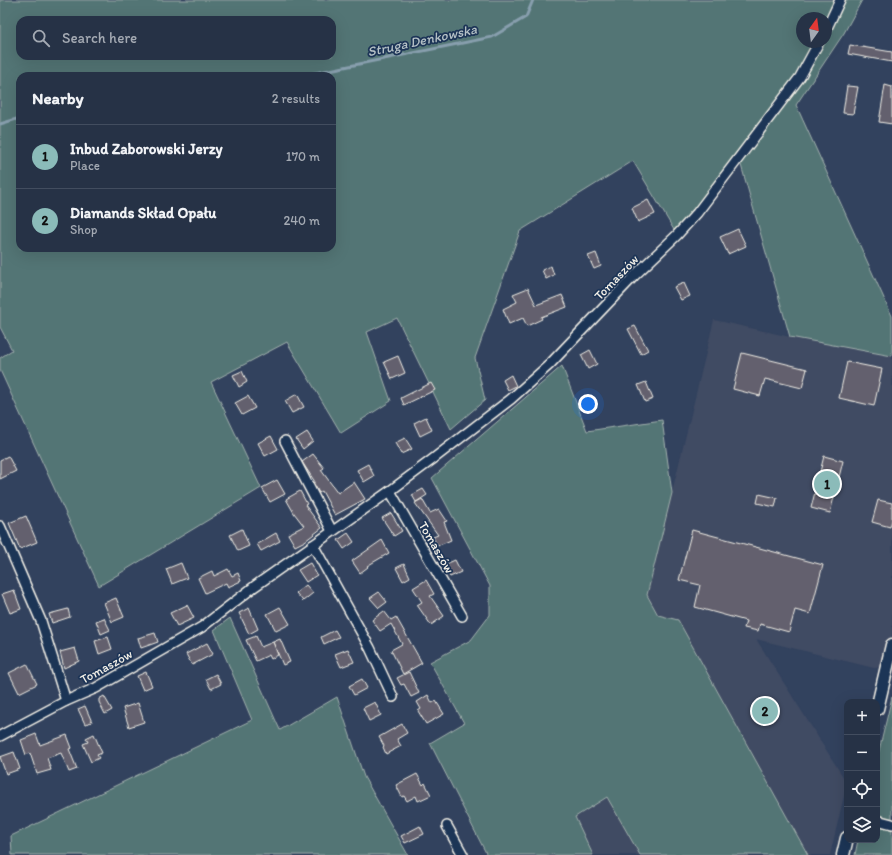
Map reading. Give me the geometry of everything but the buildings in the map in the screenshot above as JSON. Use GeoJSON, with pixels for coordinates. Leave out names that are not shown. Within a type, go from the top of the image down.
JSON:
{"type":"FeatureCollection","features":[{"type":"Feature","properties":{"kind":"main road"},"geometry":{"type":"LineString","coordinates":[[880,699],[892,645]]}},
{"type":"Feature","properties":{"kind":"main road"},"geometry":{"type":"LineString","coordinates":[[843,855],[846,843]]}},
{"type":"Feature","properties":{"kind":"street"},"geometry":{"type":"LineString","coordinates":[[832,17],[840,0]]}},
{"type":"Feature","properties":{"kind":"street","name":"Tomaszów"},"geometry":{"type":"LineString","coordinates":[[0,526],[41,621],[66,701],[96,688],[202,626],[433,459],[511,399],[549,365],[697,213],[800,77],[816,48]]}},
{"type":"Feature","properties":{"kind":"street"},"geometry":{"type":"LineString","coordinates":[[285,441],[332,531]]}},
{"type":"Feature","properties":{"kind":"street","name":"Tomaszów"},"geometry":{"type":"LineString","coordinates":[[390,491],[462,616]]}},
{"type":"Feature","properties":{"kind":"street"},"geometry":{"type":"LineString","coordinates":[[313,545],[367,641],[393,697]]}},
{"type":"Feature","properties":{"kind":"street"},"geometry":{"type":"LineString","coordinates":[[0,736],[66,701]]}},
{"type":"Feature","properties":{"kind":"street"},"geometry":{"type":"LineString","coordinates":[[880,821],[892,824]]}},
{"type":"Feature","properties":{"kind":"street"},"geometry":{"type":"LineString","coordinates":[[447,826],[463,855]]}},
{"type":"Feature","properties":{"kind":"shaded area"},"geometry":{"type":"Polygon","coordinates":[[[714,320],[790,337],[892,356],[892,642],[884,667],[874,668],[756,639],[844,778],[844,796],[830,855],[808,855],[678,620],[658,615],[647,595],[714,320]]]}},
{"type":"Feature","properties":{"kind":"shaded area"},"geometry":{"type":"Polygon","coordinates":[[[608,797],[640,855],[593,855],[575,817],[608,797]]]}},
{"type":"Feature","properties":{"kind":"green space"},"geometry":{"type":"Polygon","coordinates":[[[0,0],[862,0],[844,33],[796,105],[892,316],[892,356],[790,337],[739,158],[677,235],[633,161],[520,231],[475,358],[485,400],[451,429],[397,318],[367,332],[391,401],[341,433],[287,342],[211,382],[261,488],[99,586],[0,370],[0,358],[12,350],[0,327],[0,0]]]}},
{"type":"Feature","properties":{"kind":"green space"},"geometry":{"type":"Polygon","coordinates":[[[562,366],[587,431],[662,420],[672,493],[647,595],[658,615],[678,620],[808,855],[640,855],[607,797],[575,817],[593,855],[487,855],[430,743],[464,723],[430,662],[471,640],[490,615],[490,586],[432,478],[562,366]]]}},
{"type":"Feature","properties":{"kind":"green space"},"geometry":{"type":"Polygon","coordinates":[[[230,618],[280,730],[337,697],[364,777],[408,855],[12,855],[11,836],[252,720],[214,630],[230,618]]]}},
{"type":"Feature","properties":{"kind":"green space"},"geometry":{"type":"Polygon","coordinates":[[[892,697],[892,855],[855,855],[857,843],[880,843],[880,747],[892,697]]]}},
{"type":"Feature","properties":{"kind":"waterway","name":"Struga Denkowska"},"geometry":{"type":"LineString","coordinates":[[320,72],[492,37],[526,17],[533,0]]}},
{"type":"Feature","properties":{"kind":"waterway","name":"Struga Denkowska"},"geometry":{"type":"LineString","coordinates":[[0,124],[16,119]]}},
{"type":"Feature","properties":{"kind":"place","name":"Inbud Zaborowski Jerzy"},"geometry":{"type":"Point","coordinates":[827,484]}},
{"type":"Feature","properties":{"kind":"place","name":"Diamands Skład Opału"},"geometry":{"type":"Point","coordinates":[765,711]}}]}
